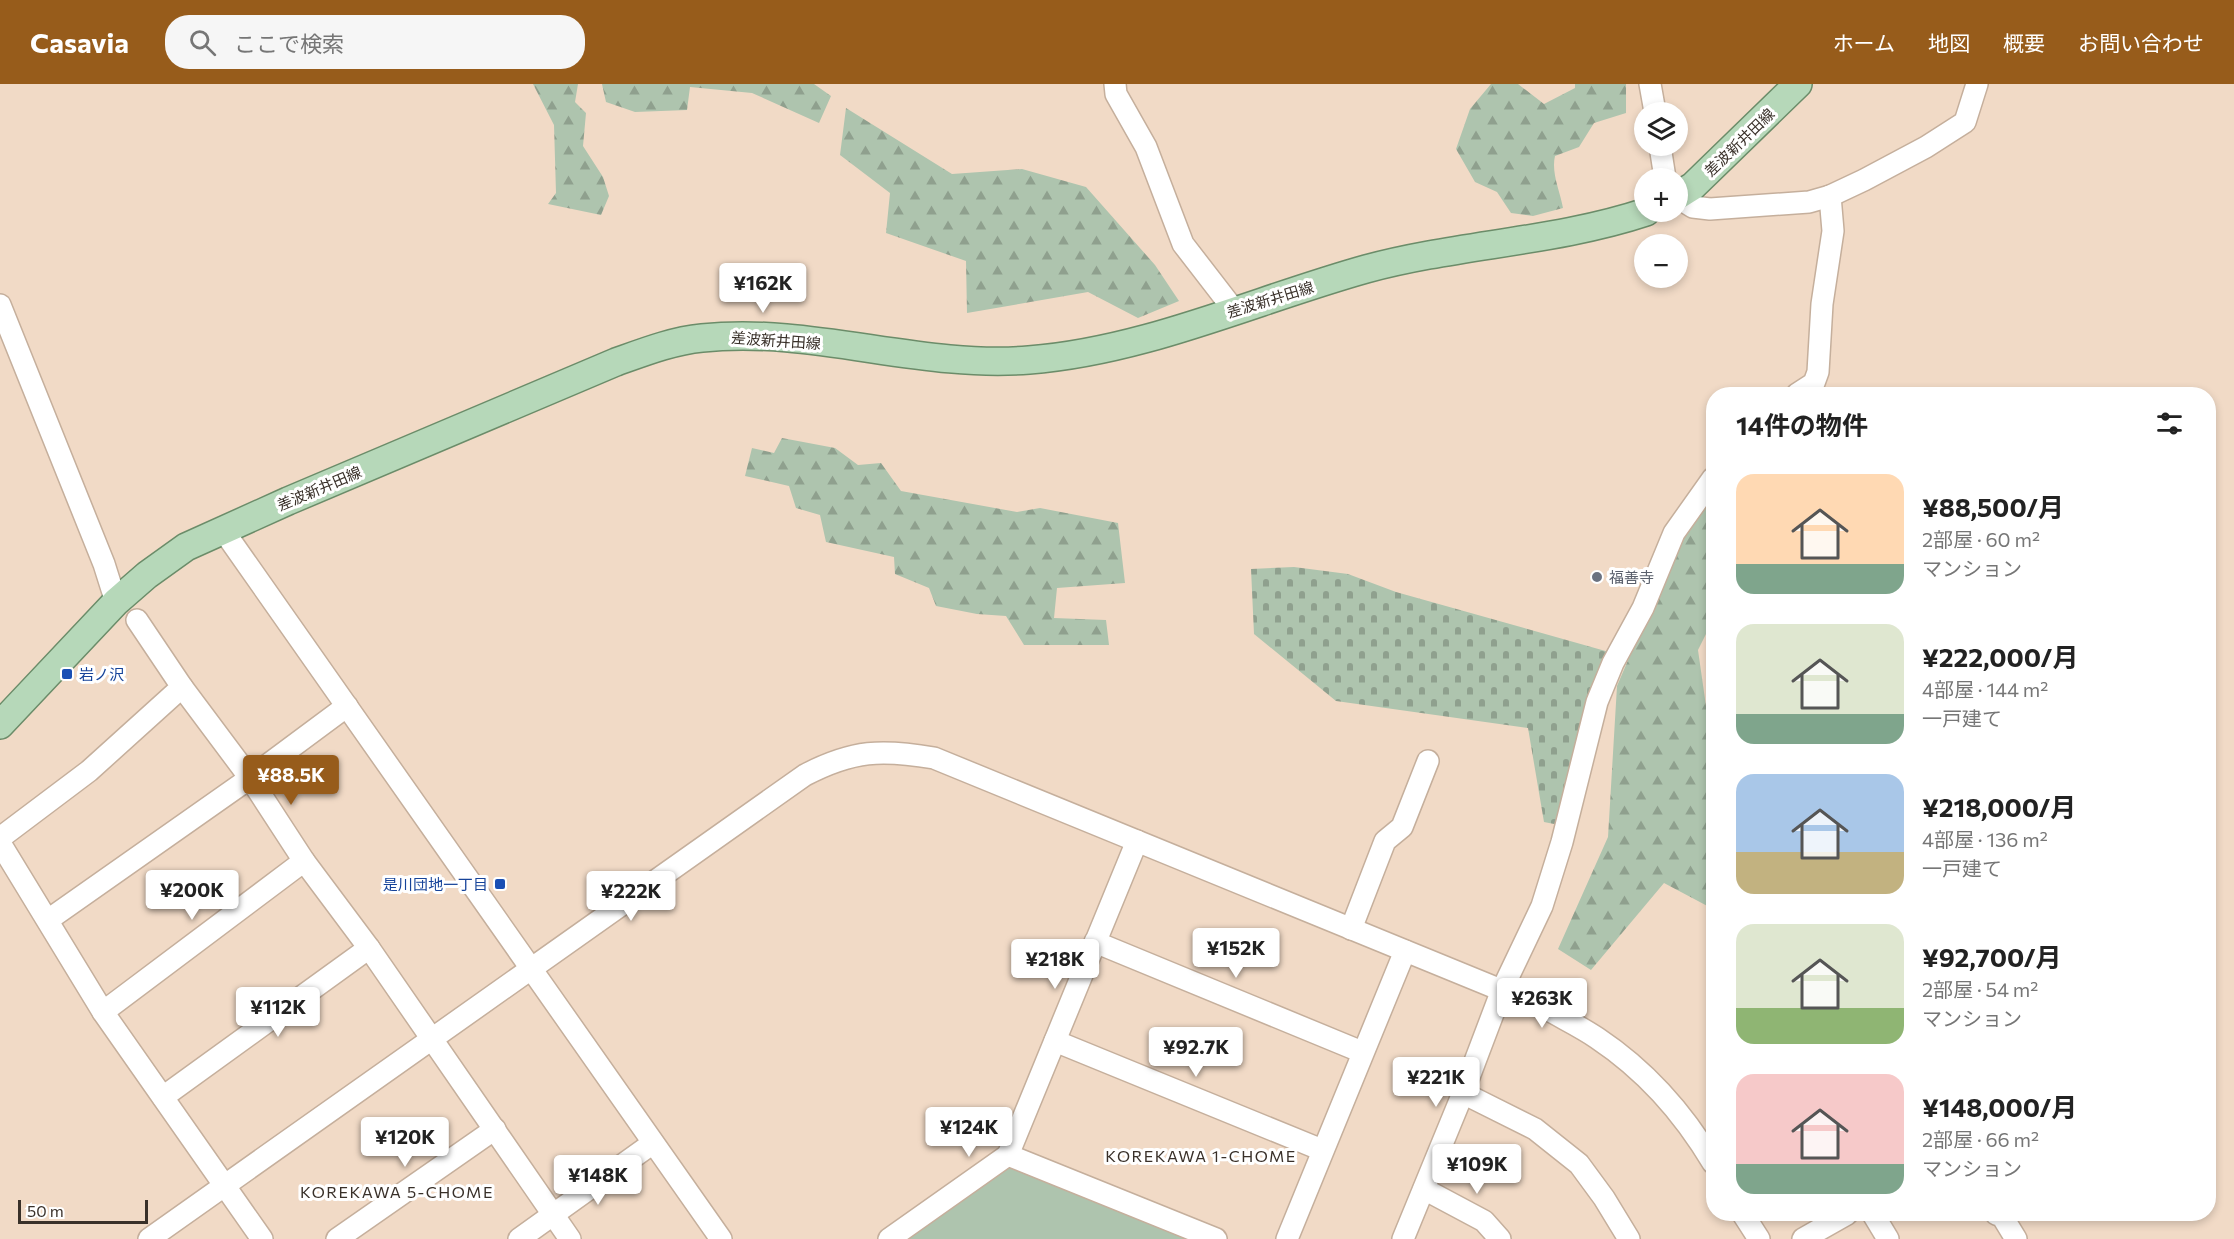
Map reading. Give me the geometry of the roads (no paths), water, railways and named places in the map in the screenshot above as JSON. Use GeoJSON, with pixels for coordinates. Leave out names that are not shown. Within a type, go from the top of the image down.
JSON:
{"type":"FeatureCollection","features":[{"type":"Feature","properties":{"kind":"main road","name":"差波新井田線"},"geometry":{"type":"LineString","coordinates":[[1688,189],[1798,84]]}},
{"type":"Feature","properties":{"kind":"main road","name":"差波新井田線"},"geometry":{"type":"LineString","coordinates":[[0,725],[116,602],[147,574],[186,547],[288,501],[660,346],[700,338],[746,336],[987,361],[1028,360],[1072,355],[1176,330],[1367,269],[1456,250],[1592,227],[1634,215]]}},
{"type":"Feature","properties":{"kind":"street"},"geometry":{"type":"LineString","coordinates":[[1116,84],[1116,94],[1146,147],[1183,244],[1234,310]]}},
{"type":"Feature","properties":{"kind":"street"},"geometry":{"type":"LineString","coordinates":[[1650,84],[1653,102]]}},
{"type":"Feature","properties":{"kind":"street"},"geometry":{"type":"LineString","coordinates":[[1688,204],[1693,207],[1710,209],[1809,202],[1830,196],[1926,147],[1965,122],[1977,84]]}},
{"type":"Feature","properties":{"kind":"street"},"geometry":{"type":"LineString","coordinates":[[1808,387],[1814,383],[1818,372],[1822,303],[1833,231],[1830,196]]}},
{"type":"Feature","properties":{"kind":"street"},"geometry":{"type":"LineString","coordinates":[[0,305],[104,564],[116,602]]}},
{"type":"Feature","properties":{"kind":"street"},"geometry":{"type":"LineString","coordinates":[[1403,1239],[1463,1093],[1502,990],[1542,906],[1563,842],[1597,702],[1613,663],[1643,608],[1674,533],[1706,486]]}},
{"type":"Feature","properties":{"kind":"street"},"geometry":{"type":"LineString","coordinates":[[224,530],[722,1239]]}},
{"type":"Feature","properties":{"kind":"street"},"geometry":{"type":"LineString","coordinates":[[137,620],[182,687],[250,778],[304,861],[433,1038],[570,1239]]}},
{"type":"Feature","properties":{"kind":"street"},"geometry":{"type":"LineString","coordinates":[[182,687],[89,771],[0,840],[103,1012],[262,1239]]}},
{"type":"Feature","properties":{"kind":"street"},"geometry":{"type":"LineString","coordinates":[[48,920],[250,778],[347,706]]}},
{"type":"Feature","properties":{"kind":"street"},"geometry":{"type":"LineString","coordinates":[[149,1239],[805,775],[824,765],[864,753],[898,751],[934,758],[1545,1008],[1597,1038],[1626,1060],[1657,1088],[1706,1152]]}},
{"type":"Feature","properties":{"kind":"street"},"geometry":{"type":"LineString","coordinates":[[1351,929],[1385,841],[1402,827],[1428,761]]}},
{"type":"Feature","properties":{"kind":"street"},"geometry":{"type":"LineString","coordinates":[[890,1239],[1008,1155],[1137,841]]}},
{"type":"Feature","properties":{"kind":"street"},"geometry":{"type":"LineString","coordinates":[[103,1012],[304,861]]}},
{"type":"Feature","properties":{"kind":"street"},"geometry":{"type":"LineString","coordinates":[[1095,942],[1362,1052]]}},
{"type":"Feature","properties":{"kind":"street"},"geometry":{"type":"LineString","coordinates":[[163,1097],[369,948]]}},
{"type":"Feature","properties":{"kind":"street"},"geometry":{"type":"LineString","coordinates":[[1287,1239],[1405,951]]}},
{"type":"Feature","properties":{"kind":"street"},"geometry":{"type":"LineString","coordinates":[[1056,1041],[1322,1150]]}},
{"type":"Feature","properties":{"kind":"street"},"geometry":{"type":"LineString","coordinates":[[1463,1093],[1535,1129],[1579,1164],[1604,1198],[1629,1239]]}},
{"type":"Feature","properties":{"kind":"street"},"geometry":{"type":"LineString","coordinates":[[337,1239],[495,1130]]}},
{"type":"Feature","properties":{"kind":"street"},"geometry":{"type":"LineString","coordinates":[[519,1239],[653,1143]]}},
{"type":"Feature","properties":{"kind":"street"},"geometry":{"type":"LineString","coordinates":[[1008,1155],[1216,1239]]}},
{"type":"Feature","properties":{"kind":"street"},"geometry":{"type":"LineString","coordinates":[[1424,1189],[1484,1221],[1500,1239]]}},
{"type":"Feature","properties":{"kind":"street"},"geometry":{"type":"LineString","coordinates":[[1747,1221],[1759,1239]]}},
{"type":"Feature","properties":{"kind":"street"},"geometry":{"type":"LineString","coordinates":[[1803,1239],[1835,1221]]}},
{"type":"Feature","properties":{"kind":"street"},"geometry":{"type":"LineString","coordinates":[[1877,1221],[1888,1239]]}},
{"type":"Feature","properties":{"kind":"street"},"geometry":{"type":"LineString","coordinates":[[2005,1221],[2016,1239]]}},
{"type":"Feature","properties":{"kind":"place","name":"福善寺"},"geometry":{"type":"Point","coordinates":[1597,577]}},
{"type":"Feature","properties":{"kind":"place","name":"岩ノ沢"},"geometry":{"type":"Point","coordinates":[67,674]}},
{"type":"Feature","properties":{"kind":"place","name":"是川団地一丁目"},"geometry":{"type":"Point","coordinates":[500,884]}},
{"type":"Feature","properties":{"kind":"district","name":"KOREKAWA 1-CHOME"},"geometry":{"type":"Point","coordinates":[1201,1155]}},
{"type":"Feature","properties":{"kind":"district","name":"KOREKAWA 5-CHOME"},"geometry":{"type":"Point","coordinates":[397,1191]}}]}
